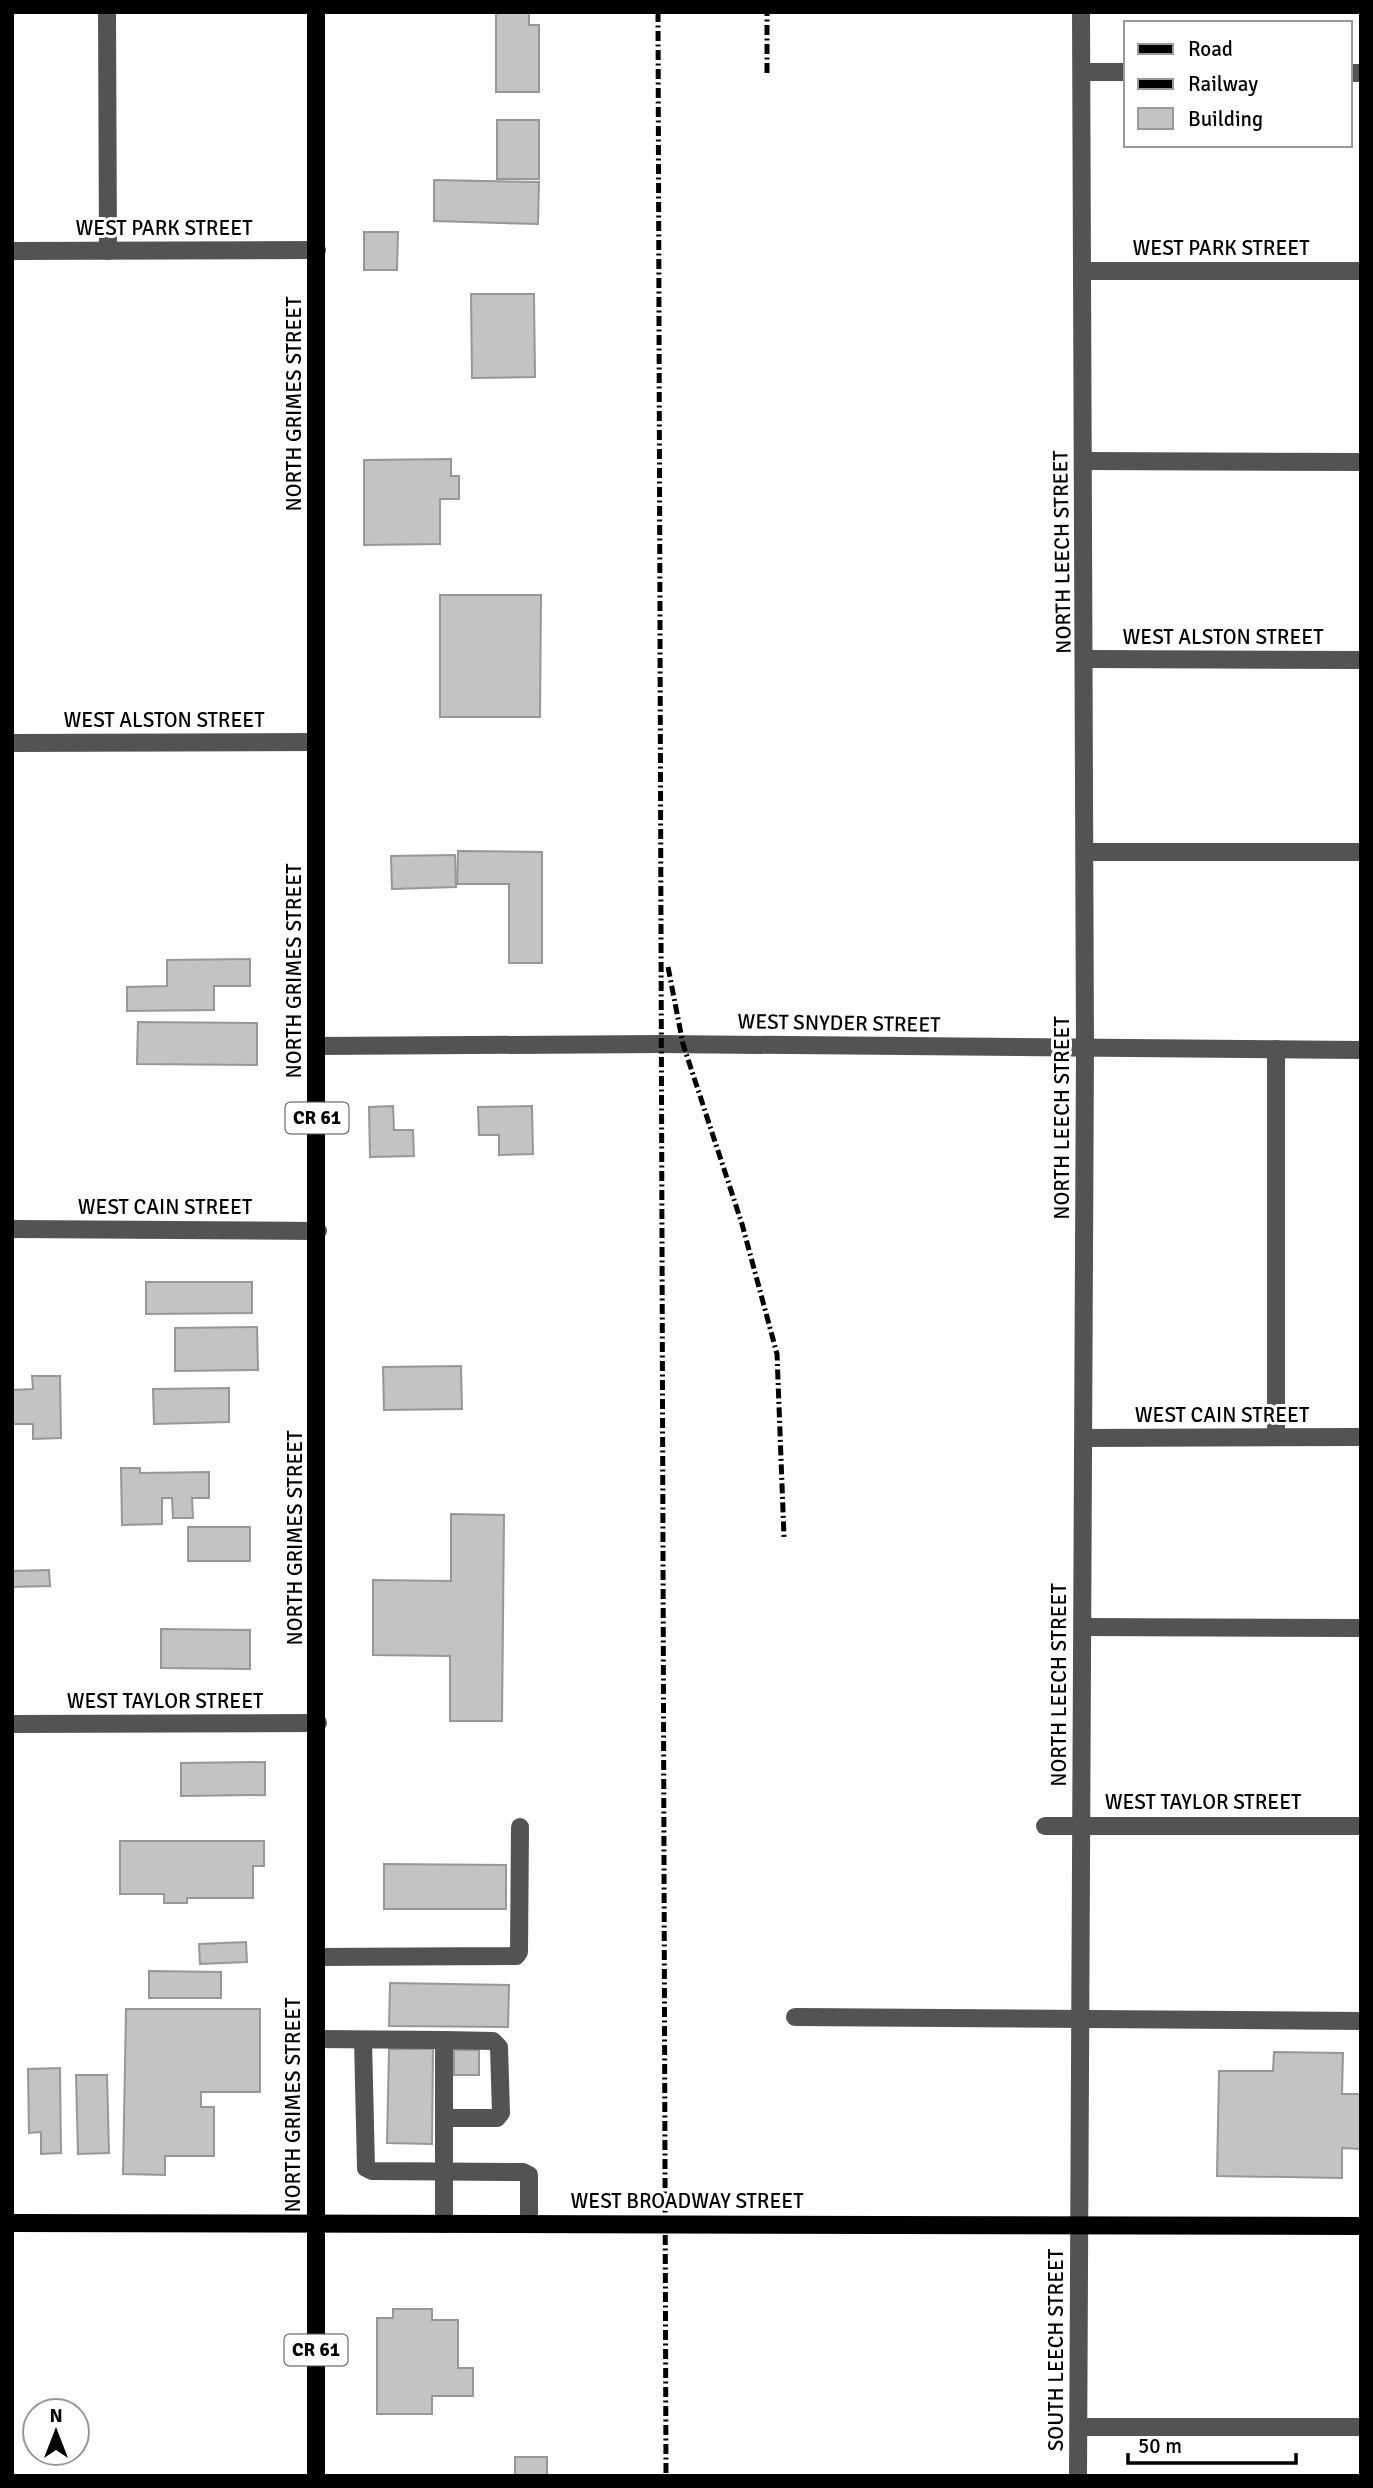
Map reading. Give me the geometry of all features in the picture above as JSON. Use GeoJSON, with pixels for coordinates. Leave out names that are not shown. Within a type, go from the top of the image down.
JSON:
{"type":"FeatureCollection","features":[{"type":"Feature","properties":{"kind":"main road","name":"NORTH GRIMES STREET"},"geometry":{"type":"LineString","coordinates":[[316,12],[316,2224]]}},
{"type":"Feature","properties":{"kind":"main road","name":"WEST BROADWAY STREET"},"geometry":{"type":"LineString","coordinates":[[12,2223],[1361,2226]]}},
{"type":"Feature","properties":{"kind":"main road","name":"CR 61"},"geometry":{"type":"LineString","coordinates":[[316,2224],[316,2476]]}},
{"type":"Feature","properties":{"kind":"street"},"geometry":{"type":"LineString","coordinates":[[107,12],[108,251]]}},
{"type":"Feature","properties":{"kind":"street","name":"NORTH LEECH STREET"},"geometry":{"type":"LineString","coordinates":[[1079,2224],[1086,659],[1081,12]]}},
{"type":"Feature","properties":{"kind":"street"},"geometry":{"type":"LineString","coordinates":[[1082,72],[1124,72]]}},
{"type":"Feature","properties":{"kind":"street","name":"WEST PARK STREET"},"geometry":{"type":"LineString","coordinates":[[12,251],[317,250]]}},
{"type":"Feature","properties":{"kind":"street","name":"WEST PARK STREET"},"geometry":{"type":"LineString","coordinates":[[1082,271],[1361,271]]}},
{"type":"Feature","properties":{"kind":"street"},"geometry":{"type":"LineString","coordinates":[[1084,461],[1361,462]]}},
{"type":"Feature","properties":{"kind":"street","name":"WEST ALSTON STREET"},"geometry":{"type":"LineString","coordinates":[[1086,659],[1361,660]]}},
{"type":"Feature","properties":{"kind":"street","name":"WEST ALSTON STREET"},"geometry":{"type":"LineString","coordinates":[[12,743],[316,742]]}},
{"type":"Feature","properties":{"kind":"street"},"geometry":{"type":"LineString","coordinates":[[1085,852],[1361,852]]}},
{"type":"Feature","properties":{"kind":"street","name":"WEST SNYDER STREET"},"geometry":{"type":"LineString","coordinates":[[317,1046],[660,1044],[1361,1050]]}},
{"type":"Feature","properties":{"kind":"street"},"geometry":{"type":"LineString","coordinates":[[1276,1049],[1276,1437]]}},
{"type":"Feature","properties":{"kind":"street","name":"WEST CAIN STREET"},"geometry":{"type":"LineString","coordinates":[[12,1229],[318,1231]]}},
{"type":"Feature","properties":{"kind":"street","name":"WEST CAIN STREET"},"geometry":{"type":"LineString","coordinates":[[1084,1438],[1361,1437]]}},
{"type":"Feature","properties":{"kind":"street"},"geometry":{"type":"LineString","coordinates":[[1083,1627],[1361,1629]]}},
{"type":"Feature","properties":{"kind":"street","name":"WEST TAYLOR STREET"},"geometry":{"type":"LineString","coordinates":[[12,1724],[318,1723]]}},
{"type":"Feature","properties":{"kind":"street","name":"WEST TAYLOR STREET"},"geometry":{"type":"LineString","coordinates":[[1045,1826],[1361,1826]]}},
{"type":"Feature","properties":{"kind":"street"},"geometry":{"type":"LineString","coordinates":[[316,1957],[516,1956],[519,1952],[520,1827]]}},
{"type":"Feature","properties":{"kind":"street"},"geometry":{"type":"LineString","coordinates":[[795,2017],[1361,2021]]}},
{"type":"Feature","properties":{"kind":"street"},"geometry":{"type":"LineString","coordinates":[[316,2039],[493,2041],[499,2047],[501,2113],[497,2118],[444,2118]]}},
{"type":"Feature","properties":{"kind":"street"},"geometry":{"type":"LineString","coordinates":[[363,2040],[366,2168],[372,2171],[523,2172],[529,2175],[529,2224]]}},
{"type":"Feature","properties":{"kind":"street"},"geometry":{"type":"LineString","coordinates":[[444,2040],[444,2224]]}},
{"type":"Feature","properties":{"kind":"street","name":"SOUTH LEECH STREET"},"geometry":{"type":"LineString","coordinates":[[1078,2476],[1079,2224]]}},
{"type":"Feature","properties":{"kind":"street"},"geometry":{"type":"LineString","coordinates":[[1079,2427],[1361,2427]]}},
{"type":"Feature","properties":{"kind":"building"},"geometry":{"type":"Polygon","coordinates":[[[496,12],[529,12],[529,25],[539,25],[539,92],[496,92],[496,12]]]}},
{"type":"Feature","properties":{"kind":"building"},"geometry":{"type":"Polygon","coordinates":[[[497,120],[539,120],[539,179],[497,179],[497,120]]]}},
{"type":"Feature","properties":{"kind":"building"},"geometry":{"type":"Polygon","coordinates":[[[434,180],[539,182],[538,224],[434,221],[434,180]]]}},
{"type":"Feature","properties":{"kind":"building"},"geometry":{"type":"Polygon","coordinates":[[[364,232],[398,232],[397,270],[364,270],[364,232]]]}},
{"type":"Feature","properties":{"kind":"building"},"geometry":{"type":"Polygon","coordinates":[[[471,294],[534,294],[535,377],[472,378],[471,294]]]}},
{"type":"Feature","properties":{"kind":"building"},"geometry":{"type":"Polygon","coordinates":[[[451,459],[451,476],[459,476],[459,499],[440,499],[440,544],[364,545],[364,460],[451,459]]]}},
{"type":"Feature","properties":{"kind":"building"},"geometry":{"type":"Polygon","coordinates":[[[440,595],[541,595],[540,717],[440,717],[440,595]]]}},
{"type":"Feature","properties":{"kind":"building"},"geometry":{"type":"Polygon","coordinates":[[[458,851],[542,852],[542,963],[509,963],[509,884],[457,884],[458,851]]]}},
{"type":"Feature","properties":{"kind":"building"},"geometry":{"type":"Polygon","coordinates":[[[455,855],[456,887],[392,889],[391,856],[455,855]]]}},
{"type":"Feature","properties":{"kind":"building"},"geometry":{"type":"Polygon","coordinates":[[[250,959],[250,986],[214,986],[214,1010],[127,1011],[127,987],[167,986],[167,960],[250,959]]]}},
{"type":"Feature","properties":{"kind":"building"},"geometry":{"type":"Polygon","coordinates":[[[138,1022],[257,1023],[257,1065],[137,1064],[138,1022]]]}},
{"type":"Feature","properties":{"kind":"building"},"geometry":{"type":"Polygon","coordinates":[[[393,1106],[394,1130],[413,1130],[414,1156],[370,1157],[369,1107],[393,1106]]]}},
{"type":"Feature","properties":{"kind":"building"},"geometry":{"type":"Polygon","coordinates":[[[532,1106],[533,1154],[499,1155],[499,1135],[479,1135],[478,1107],[532,1106]]]}},
{"type":"Feature","properties":{"kind":"building"},"geometry":{"type":"Polygon","coordinates":[[[146,1282],[252,1282],[252,1313],[146,1314],[146,1282]]]}},
{"type":"Feature","properties":{"kind":"building"},"geometry":{"type":"Polygon","coordinates":[[[257,1327],[258,1370],[175,1371],[175,1328],[257,1327]]]}},
{"type":"Feature","properties":{"kind":"building"},"geometry":{"type":"Polygon","coordinates":[[[461,1366],[462,1409],[384,1410],[383,1367],[461,1366]]]}},
{"type":"Feature","properties":{"kind":"building"},"geometry":{"type":"Polygon","coordinates":[[[32,1376],[60,1376],[61,1438],[33,1439],[33,1424],[12,1424],[12,1390],[33,1389],[32,1376]]]}},
{"type":"Feature","properties":{"kind":"building"},"geometry":{"type":"Polygon","coordinates":[[[229,1388],[229,1422],[154,1424],[153,1389],[229,1388]]]}},
{"type":"Feature","properties":{"kind":"building"},"geometry":{"type":"Polygon","coordinates":[[[121,1468],[140,1468],[140,1473],[209,1472],[209,1498],[192,1498],[193,1518],[173,1518],[172,1498],[162,1498],[162,1524],[122,1525],[121,1468]]]}},
{"type":"Feature","properties":{"kind":"building"},"geometry":{"type":"Polygon","coordinates":[[[451,1514],[504,1515],[502,1721],[450,1721],[450,1656],[373,1655],[373,1580],[451,1581],[451,1514]]]}},
{"type":"Feature","properties":{"kind":"building"},"geometry":{"type":"Polygon","coordinates":[[[188,1527],[250,1527],[250,1561],[188,1561],[188,1527]]]}},
{"type":"Feature","properties":{"kind":"building"},"geometry":{"type":"Polygon","coordinates":[[[49,1570],[50,1586],[12,1587],[12,1571],[49,1570]]]}},
{"type":"Feature","properties":{"kind":"building"},"geometry":{"type":"Polygon","coordinates":[[[161,1629],[250,1630],[250,1669],[161,1668],[161,1629]]]}},
{"type":"Feature","properties":{"kind":"building"},"geometry":{"type":"Polygon","coordinates":[[[265,1762],[265,1795],[181,1796],[181,1763],[265,1762]]]}},
{"type":"Feature","properties":{"kind":"building"},"geometry":{"type":"Polygon","coordinates":[[[120,1841],[264,1841],[264,1866],[253,1866],[253,1898],[187,1898],[187,1903],[164,1903],[164,1894],[120,1894],[120,1841]]]}},
{"type":"Feature","properties":{"kind":"building"},"geometry":{"type":"Polygon","coordinates":[[[384,1864],[506,1865],[506,1909],[384,1909],[384,1864]]]}},
{"type":"Feature","properties":{"kind":"building"},"geometry":{"type":"Polygon","coordinates":[[[246,1942],[247,1962],[200,1964],[199,1944],[246,1942]]]}},
{"type":"Feature","properties":{"kind":"building"},"geometry":{"type":"Polygon","coordinates":[[[149,1971],[221,1972],[221,1998],[149,1998],[149,1971]]]}},
{"type":"Feature","properties":{"kind":"building"},"geometry":{"type":"Polygon","coordinates":[[[390,1983],[509,1985],[508,2027],[389,2026],[390,1983]]]}},
{"type":"Feature","properties":{"kind":"building"},"geometry":{"type":"Polygon","coordinates":[[[126,2009],[260,2009],[260,2092],[201,2092],[201,2107],[214,2107],[214,2156],[165,2156],[165,2175],[123,2174],[126,2009]]]}},
{"type":"Feature","properties":{"kind":"building"},"geometry":{"type":"Polygon","coordinates":[[[389,2049],[433,2049],[432,2144],[387,2143],[389,2049]]]}},
{"type":"Feature","properties":{"kind":"building"},"geometry":{"type":"Polygon","coordinates":[[[454,2050],[479,2050],[479,2075],[454,2075],[454,2050]]]}},
{"type":"Feature","properties":{"kind":"building"},"geometry":{"type":"Polygon","coordinates":[[[1274,2052],[1343,2053],[1342,2094],[1361,2094],[1361,2149],[1342,2148],[1342,2178],[1217,2176],[1219,2071],[1273,2071],[1274,2052]]]}},
{"type":"Feature","properties":{"kind":"building"},"geometry":{"type":"Polygon","coordinates":[[[60,2068],[61,2153],[41,2154],[41,2132],[29,2133],[28,2069],[60,2068]]]}},
{"type":"Feature","properties":{"kind":"building"},"geometry":{"type":"Polygon","coordinates":[[[76,2075],[107,2075],[109,2153],[78,2154],[76,2075]]]}},
{"type":"Feature","properties":{"kind":"building"},"geometry":{"type":"Polygon","coordinates":[[[393,2309],[432,2309],[432,2320],[458,2320],[458,2368],[473,2368],[473,2396],[432,2396],[432,2414],[377,2414],[377,2318],[393,2318],[393,2309]]]}},
{"type":"Feature","properties":{"kind":"building"},"geometry":{"type":"Polygon","coordinates":[[[515,2457],[547,2457],[547,2476],[515,2476],[515,2457]]]}},
{"type":"Feature","properties":{"kind":"railway"},"geometry":{"type":"LineString","coordinates":[[658,12],[666,2476]]}},
{"type":"Feature","properties":{"kind":"railway"},"geometry":{"type":"LineString","coordinates":[[767,12],[767,73]]}},
{"type":"Feature","properties":{"kind":"railway"},"geometry":{"type":"LineString","coordinates":[[668,967],[683,1044],[742,1224],[777,1354],[784,1537]]}}]}
